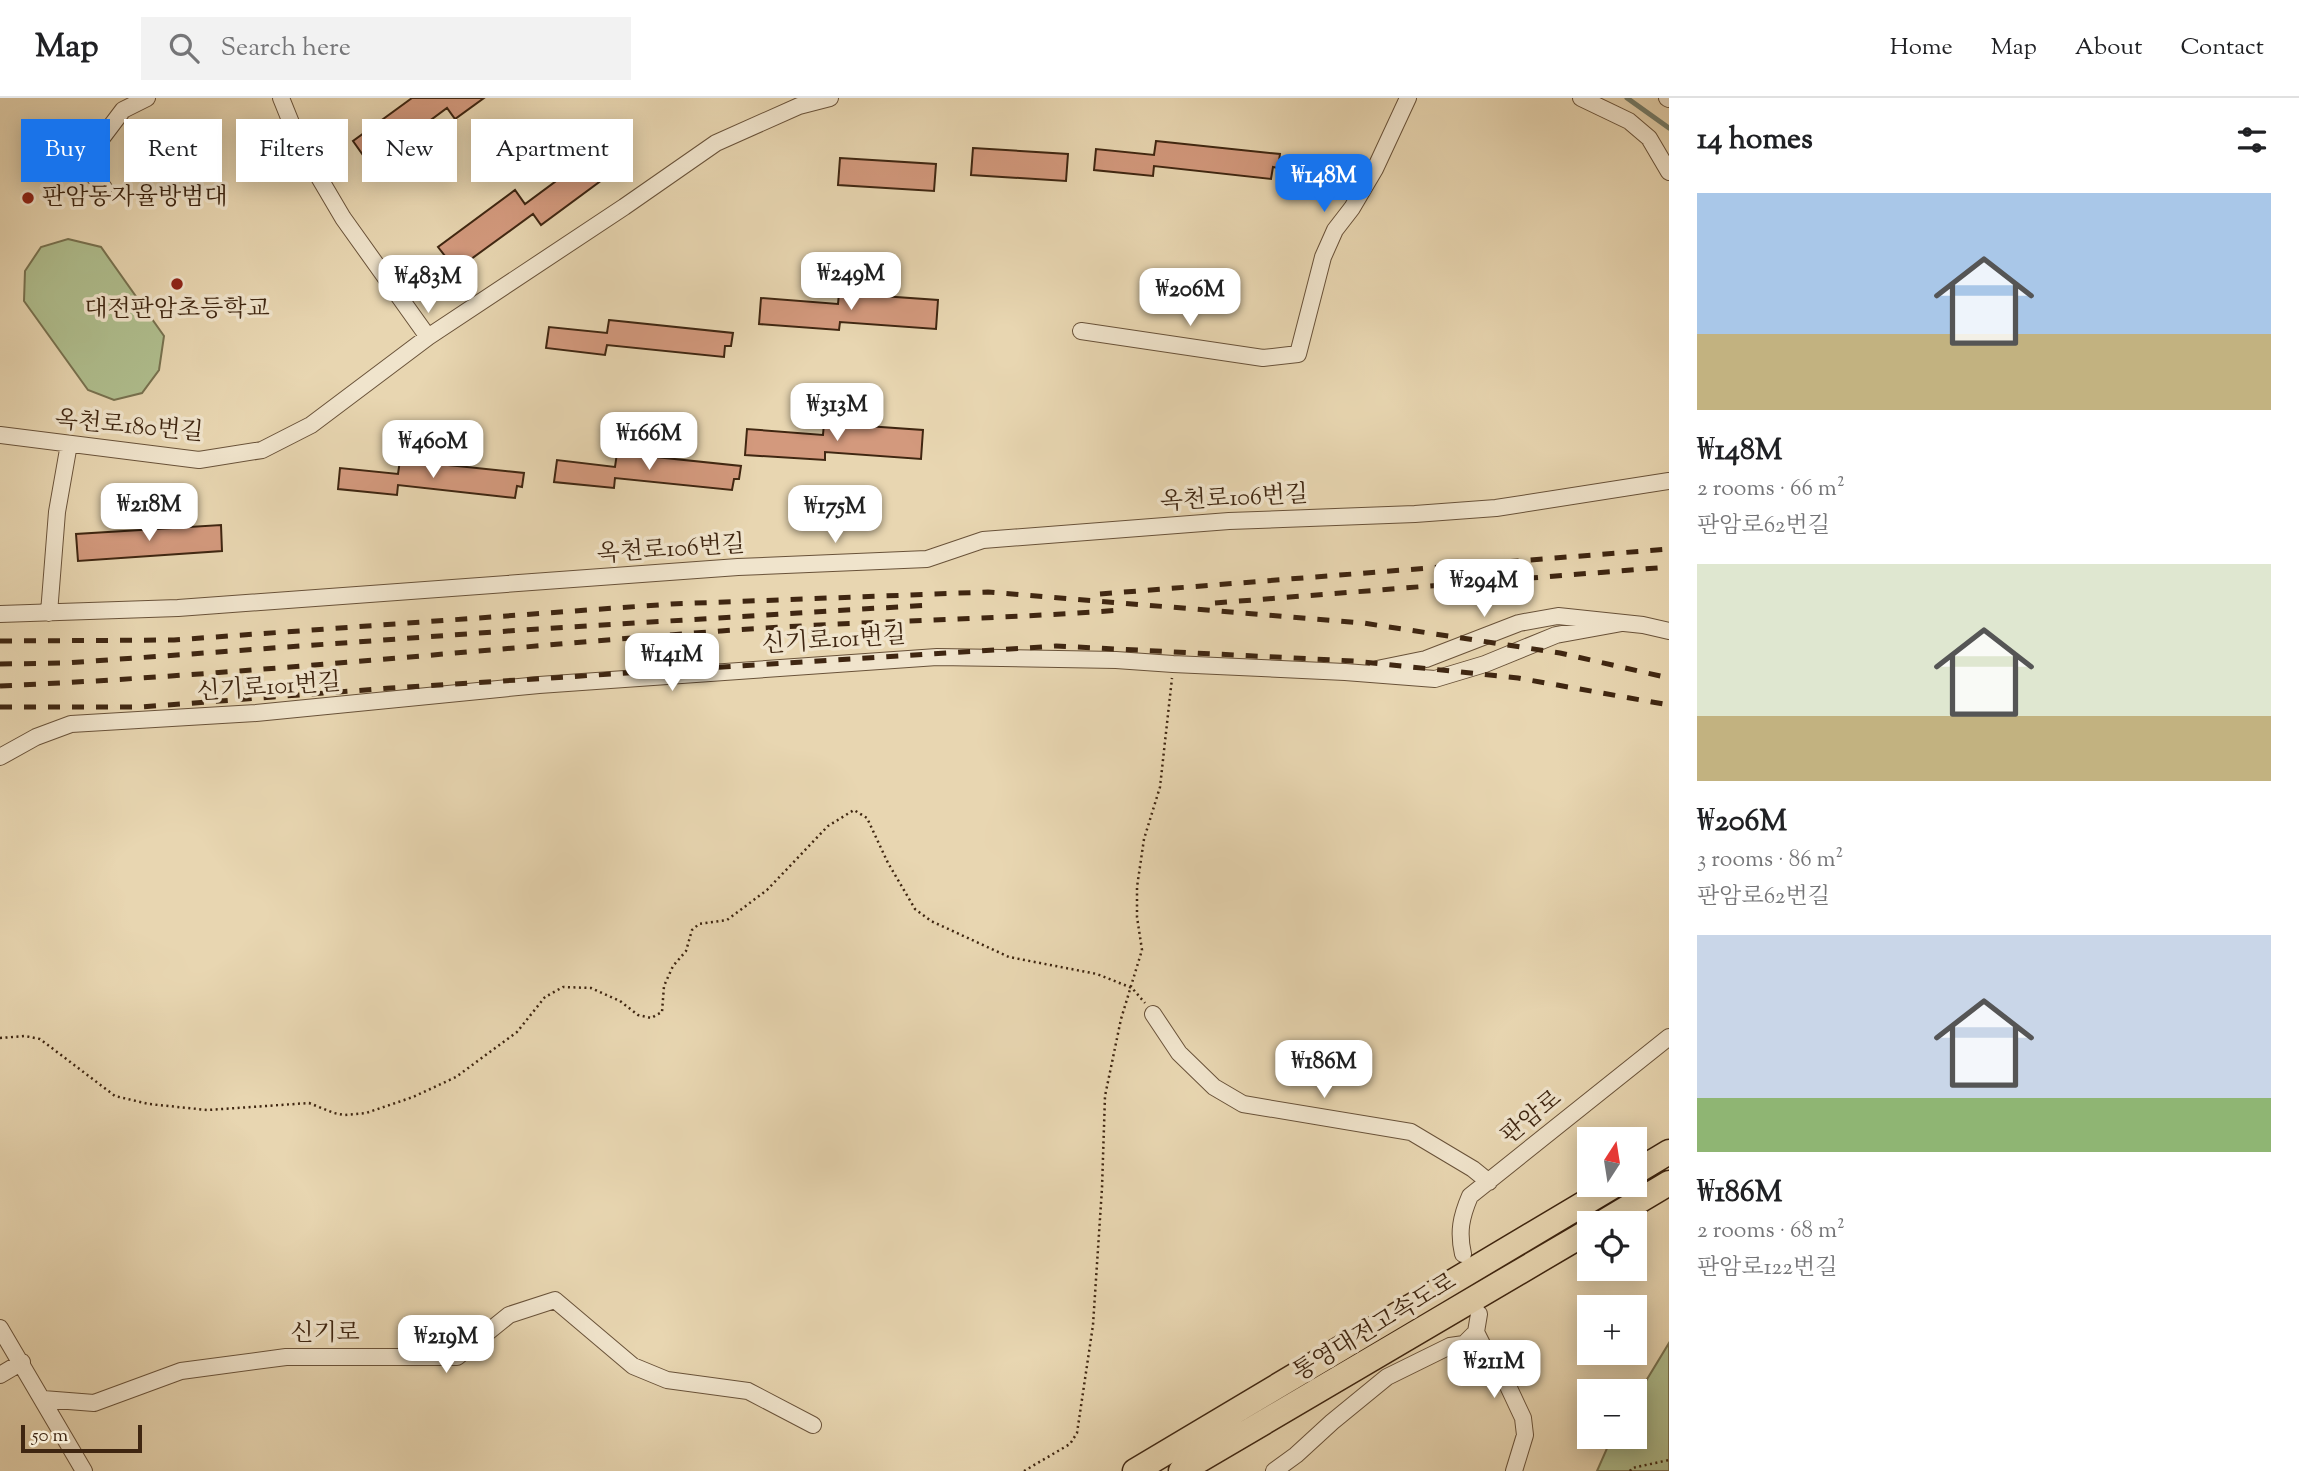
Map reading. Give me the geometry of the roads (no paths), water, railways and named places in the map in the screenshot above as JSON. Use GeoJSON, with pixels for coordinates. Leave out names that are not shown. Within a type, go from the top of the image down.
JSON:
{"type":"FeatureCollection","features":[{"type":"Feature","properties":{"kind":"highway"},"geometry":{"type":"LineString","coordinates":[[1647,1165],[1669,1152]]}},
{"type":"Feature","properties":{"kind":"highway"},"geometry":{"type":"LineString","coordinates":[[1623,1211],[1669,1184]]}},
{"type":"Feature","properties":{"kind":"highway","name":"통영대전고속도로"},"geometry":{"type":"LineString","coordinates":[[1135,1471],[1595,1197]]}},
{"type":"Feature","properties":{"kind":"highway","name":"통영대전고속도로"},"geometry":{"type":"LineString","coordinates":[[1181,1471],[1577,1238]]}},
{"type":"Feature","properties":{"kind":"street"},"geometry":{"type":"LineString","coordinates":[[104,188],[83,163],[123,110],[147,98]]}},
{"type":"Feature","properties":{"kind":"street"},"geometry":{"type":"LineString","coordinates":[[281,98],[289,119]]}},
{"type":"Feature","properties":{"kind":"street","name":"옥천로180번길"},"geometry":{"type":"LineString","coordinates":[[0,435],[199,460],[262,450],[311,425],[428,337],[716,143],[799,106],[830,98]]}},
{"type":"Feature","properties":{"kind":"street"},"geometry":{"type":"LineString","coordinates":[[1081,331],[1264,358],[1298,354],[1323,257],[1331,239],[1375,169],[1408,98]]}},
{"type":"Feature","properties":{"kind":"street"},"geometry":{"type":"LineString","coordinates":[[1581,98],[1629,121],[1649,138],[1669,172]]}},
{"type":"Feature","properties":{"kind":"street"},"geometry":{"type":"LineString","coordinates":[[322,182],[343,218],[428,337]]}},
{"type":"Feature","properties":{"kind":"street"},"geometry":{"type":"LineString","coordinates":[[49,612],[57,512],[69,444]]}},
{"type":"Feature","properties":{"kind":"street","name":"옥천로106번길"},"geometry":{"type":"LineString","coordinates":[[0,614],[178,608],[738,567],[927,559],[983,540],[1229,521],[1496,508],[1669,481]]}},
{"type":"Feature","properties":{"kind":"street"},"geometry":{"type":"LineString","coordinates":[[1345,672],[1371,670],[1426,659],[1519,624],[1550,617],[1589,618],[1669,631]]}},
{"type":"Feature","properties":{"kind":"street"},"geometry":{"type":"LineString","coordinates":[[1345,672],[1435,679],[1485,664],[1556,635],[1622,624]]}},
{"type":"Feature","properties":{"kind":"street","name":"신기로101번길"},"geometry":{"type":"LineString","coordinates":[[0,757],[36,737],[71,724],[256,713],[539,685],[937,657],[1116,660],[1345,672]]}},
{"type":"Feature","properties":{"kind":"street"},"geometry":{"type":"LineString","coordinates":[[1153,1014],[1179,1053],[1214,1087],[1243,1104],[1411,1132],[1473,1169],[1489,1182]]}},
{"type":"Feature","properties":{"kind":"street","name":"판암로"},"geometry":{"type":"LineString","coordinates":[[1463,1254],[1459,1237],[1461,1217],[1470,1196],[1669,1037]]}},
{"type":"Feature","properties":{"kind":"street","name":"신기로"},"geometry":{"type":"LineString","coordinates":[[43,1399],[94,1403],[181,1371],[286,1356],[457,1357],[509,1315],[555,1300],[633,1366],[667,1380],[748,1391],[813,1425]]}},
{"type":"Feature","properties":{"kind":"street"},"geometry":{"type":"LineString","coordinates":[[1274,1471],[1387,1377],[1450,1346],[1464,1344],[1476,1332],[1479,1314]]}},
{"type":"Feature","properties":{"kind":"street"},"geometry":{"type":"LineString","coordinates":[[0,1328],[84,1471]]}},
{"type":"Feature","properties":{"kind":"street"},"geometry":{"type":"LineString","coordinates":[[1476,1332],[1508,1386],[1523,1418],[1525,1436],[1514,1471]]}},
{"type":"Feature","properties":{"kind":"street"},"geometry":{"type":"LineString","coordinates":[[0,1375],[22,1362]]}},
{"type":"Feature","properties":{"kind":"waterway"},"geometry":{"type":"LineString","coordinates":[[1627,98],[1669,128]]}},
{"type":"Feature","properties":{"kind":"railway"},"geometry":{"type":"LineString","coordinates":[[1100,594],[1669,549]]}},
{"type":"Feature","properties":{"kind":"railway"},"geometry":{"type":"LineString","coordinates":[[1215,603],[1669,567]]}},
{"type":"Feature","properties":{"kind":"railway"},"geometry":{"type":"LineString","coordinates":[[0,641],[174,640],[671,604],[988,592],[1363,623],[1560,653],[1669,678]]}},
{"type":"Feature","properties":{"kind":"railway"},"geometry":{"type":"LineString","coordinates":[[0,664],[66,663],[522,630],[929,605]]}},
{"type":"Feature","properties":{"kind":"railway"},"geometry":{"type":"LineString","coordinates":[[0,686],[271,669],[721,631],[1121,610]]}},
{"type":"Feature","properties":{"kind":"railway"},"geometry":{"type":"LineString","coordinates":[[0,707],[141,707],[391,688],[1056,646],[1354,661],[1518,678],[1669,705]]}},
{"type":"Feature","properties":{"kind":"place","name":"판암동자율방범대"},"geometry":{"type":"Point","coordinates":[28,198]}},
{"type":"Feature","properties":{"kind":"place","name":"대전판암초등학교"},"geometry":{"type":"Point","coordinates":[177,284]}}]}
